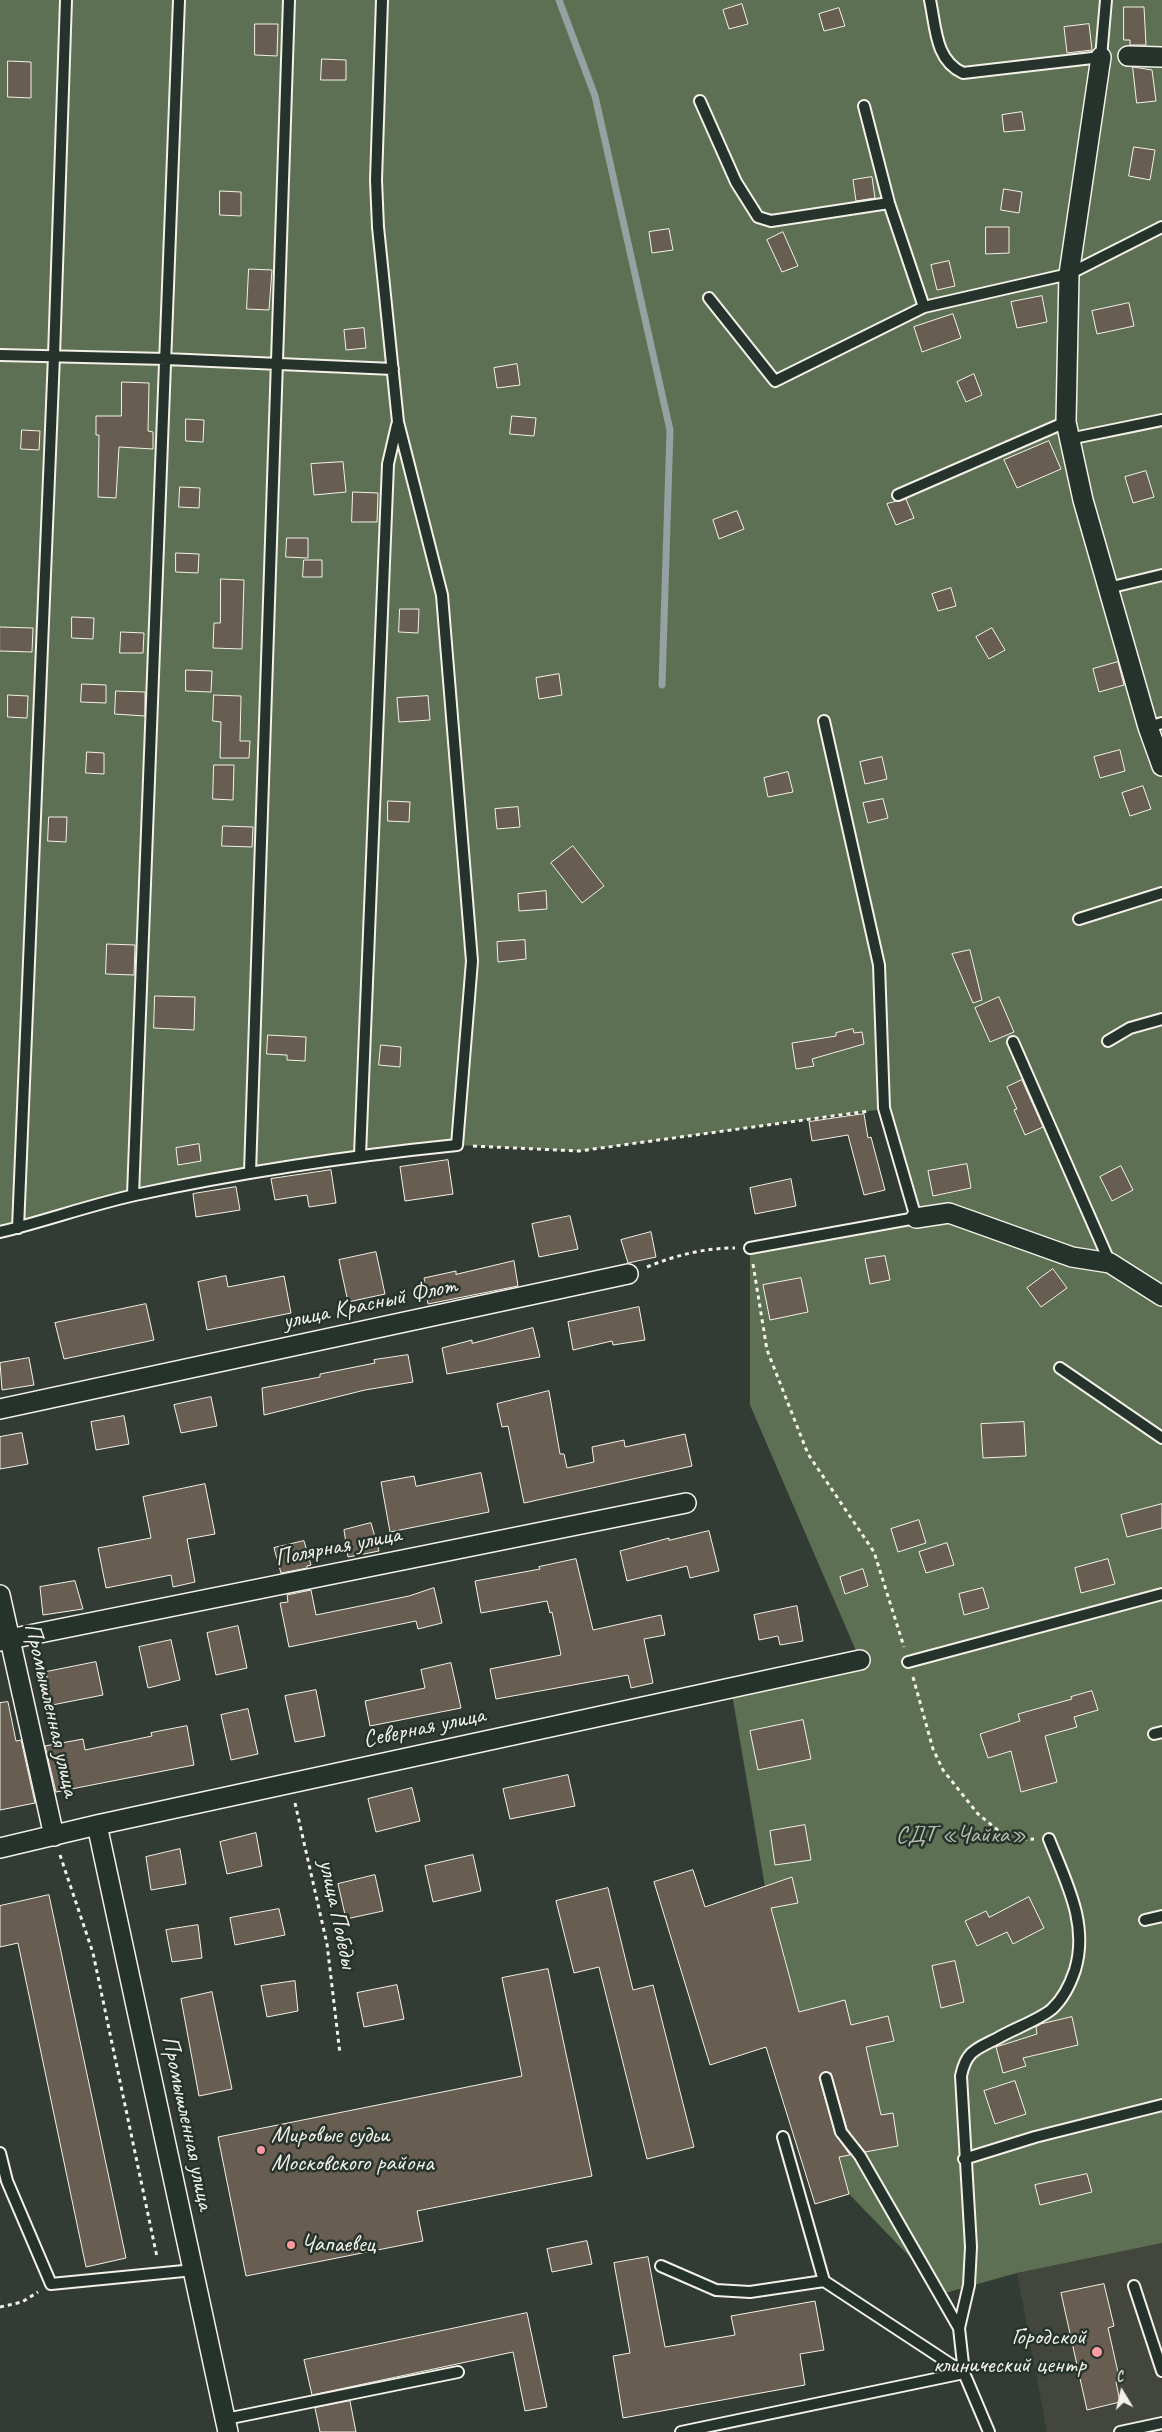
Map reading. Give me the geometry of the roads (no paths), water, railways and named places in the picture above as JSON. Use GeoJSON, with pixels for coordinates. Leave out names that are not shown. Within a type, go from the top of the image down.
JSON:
{"type":"FeatureCollection","features":[{"type":"Feature","properties":{"kind":"street"},"geometry":{"type":"LineString","coordinates":[[1128,56],[1162,57]]}},
{"type":"Feature","properties":{"kind":"street"},"geometry":{"type":"LineString","coordinates":[[1101,57],[1069,274],[1068,431],[1083,500],[1108,588],[1155,725],[1162,766]]}},
{"type":"Feature","properties":{"kind":"street"},"geometry":{"type":"LineString","coordinates":[[916,1218],[949,1212],[1072,1257],[1110,1263],[1162,1296]]}},
{"type":"Feature","properties":{"kind":"street","name":"улица Красный Флот"},"geometry":{"type":"LineString","coordinates":[[0,1409],[628,1274]]}},
{"type":"Feature","properties":{"kind":"street","name":"Полярная улица"},"geometry":{"type":"LineString","coordinates":[[5,1640],[686,1503]]}},
{"type":"Feature","properties":{"kind":"street","name":"Промышленная улица"},"geometry":{"type":"LineString","coordinates":[[0,1594],[5,1640],[54,1836]]}},
{"type":"Feature","properties":{"kind":"street","name":"Северная улица"},"geometry":{"type":"LineString","coordinates":[[0,1848],[97,1825],[860,1660]]}},
{"type":"Feature","properties":{"kind":"street","name":"Промышленная улица"},"geometry":{"type":"LineString","coordinates":[[97,1825],[227,2426]]}},
{"type":"Feature","properties":{"kind":"lane"},"geometry":{"type":"LineString","coordinates":[[18,1228],[54,356],[66,0]]}},
{"type":"Feature","properties":{"kind":"lane"},"geometry":{"type":"LineString","coordinates":[[133,1196],[179,0]]}},
{"type":"Feature","properties":{"kind":"lane"},"geometry":{"type":"LineString","coordinates":[[250,1172],[289,0]]}},
{"type":"Feature","properties":{"kind":"lane"},"geometry":{"type":"LineString","coordinates":[[0,1232],[133,1196],[250,1172],[360,1155],[457,1145],[472,961],[442,595],[398,422],[378,227],[376,180],[382,0]]}},
{"type":"Feature","properties":{"kind":"lane"},"geometry":{"type":"LineString","coordinates":[[930,0],[941,54],[950,67],[962,74],[1101,57],[1106,0]]}},
{"type":"Feature","properties":{"kind":"lane"},"geometry":{"type":"LineString","coordinates":[[700,101],[736,182],[758,217],[771,221],[889,203]]}},
{"type":"Feature","properties":{"kind":"lane"},"geometry":{"type":"LineString","coordinates":[[864,106],[889,203],[924,307]]}},
{"type":"Feature","properties":{"kind":"lane"},"geometry":{"type":"LineString","coordinates":[[709,298],[775,381],[924,307],[1069,274],[1162,227]]}},
{"type":"Feature","properties":{"kind":"lane"},"geometry":{"type":"LineString","coordinates":[[0,355],[166,359],[393,369]]}},
{"type":"Feature","properties":{"kind":"lane"},"geometry":{"type":"LineString","coordinates":[[898,495],[1068,431],[1162,420]]}},
{"type":"Feature","properties":{"kind":"lane"},"geometry":{"type":"LineString","coordinates":[[360,1155],[388,464],[398,422]]}},
{"type":"Feature","properties":{"kind":"lane"},"geometry":{"type":"LineString","coordinates":[[1108,588],[1162,575]]}},
{"type":"Feature","properties":{"kind":"lane"},"geometry":{"type":"LineString","coordinates":[[750,1248],[916,1218],[884,1108],[879,964],[824,721]]}},
{"type":"Feature","properties":{"kind":"lane"},"geometry":{"type":"LineString","coordinates":[[1079,919],[1162,893]]}},
{"type":"Feature","properties":{"kind":"lane"},"geometry":{"type":"LineString","coordinates":[[1108,1041],[1130,1028],[1162,1018]]}},
{"type":"Feature","properties":{"kind":"lane"},"geometry":{"type":"LineString","coordinates":[[1013,1042],[1110,1263]]}},
{"type":"Feature","properties":{"kind":"lane"},"geometry":{"type":"LineString","coordinates":[[1060,1368],[1162,1438]]}},
{"type":"Feature","properties":{"kind":"lane"},"geometry":{"type":"LineString","coordinates":[[908,1662],[1162,1594]]}},
{"type":"Feature","properties":{"kind":"lane"},"geometry":{"type":"LineString","coordinates":[[989,2432],[964,2373],[959,2328],[969,2285],[971,2247],[964,2159],[961,2076],[964,2061],[974,2050],[1051,2010],[1069,1988],[1080,1954],[1080,1931],[1075,1904],[1049,1839]]}},
{"type":"Feature","properties":{"kind":"lane"},"geometry":{"type":"LineString","coordinates":[[1146,1920],[1162,1916]]}},
{"type":"Feature","properties":{"kind":"lane"},"geometry":{"type":"LineString","coordinates":[[826,2078],[841,2132],[860,2156],[959,2328]]}},
{"type":"Feature","properties":{"kind":"lane"},"geometry":{"type":"LineString","coordinates":[[964,2159],[1035,2137],[1162,2105]]}},
{"type":"Feature","properties":{"kind":"lane"},"geometry":{"type":"LineString","coordinates":[[783,2138],[824,2281],[964,2373]]}},
{"type":"Feature","properties":{"kind":"lane"},"geometry":{"type":"LineString","coordinates":[[0,2153],[4,2182],[51,2284],[194,2270]]}},
{"type":"Feature","properties":{"kind":"lane"},"geometry":{"type":"LineString","coordinates":[[661,2266],[716,2290],[750,2292],[824,2281]]}},
{"type":"Feature","properties":{"kind":"lane"},"geometry":{"type":"LineString","coordinates":[[1134,2286],[1162,2371]]}},
{"type":"Feature","properties":{"kind":"lane"},"geometry":{"type":"LineString","coordinates":[[227,2426],[458,2372]]}},
{"type":"Feature","properties":{"kind":"lane"},"geometry":{"type":"LineString","coordinates":[[681,2432],[964,2373]]}},
{"type":"Feature","properties":{"kind":"lane"},"geometry":{"type":"LineString","coordinates":[[1120,2432],[1162,2423]]}},
{"type":"Feature","properties":{"kind":"waterway"},"geometry":{"type":"LineString","coordinates":[[559,0],[595,96],[670,430],[662,685]]}},
{"type":"Feature","properties":{"kind":"place","name":"Мировые судьи Московского района"},"geometry":{"type":"Point","coordinates":[261,2150]}},
{"type":"Feature","properties":{"kind":"place","name":"Чапаевец"},"geometry":{"type":"Point","coordinates":[291,2245]}},
{"type":"Feature","properties":{"kind":"place","name":"Городской клинический центр"},"geometry":{"type":"Point","coordinates":[1097,2352]}},
{"type":"Feature","properties":{"kind":"park label","name":"СДТ «Чайка»"},"geometry":{"type":"Point","coordinates":[961,1836]}}]}
